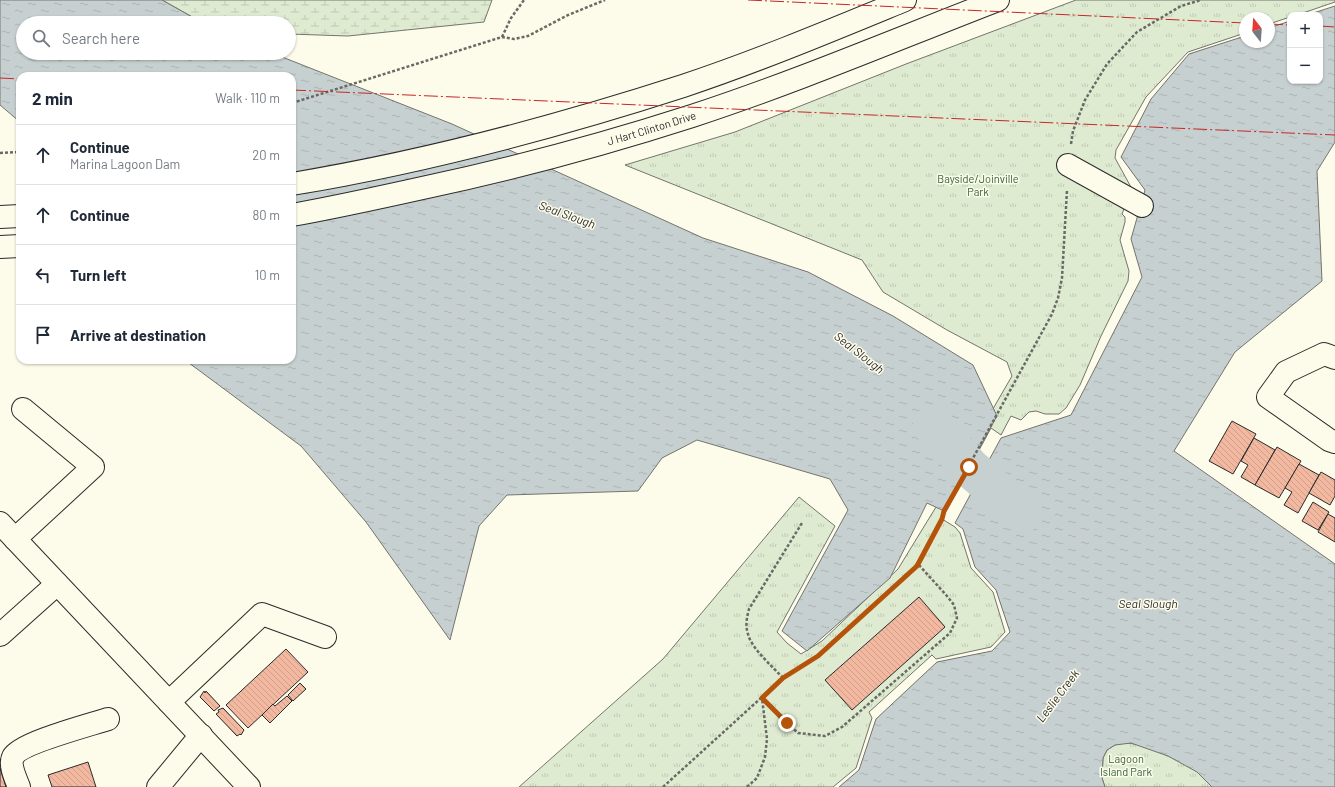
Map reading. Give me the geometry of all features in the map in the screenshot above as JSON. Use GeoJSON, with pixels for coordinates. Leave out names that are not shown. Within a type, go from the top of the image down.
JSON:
{"type":"FeatureCollection","features":[{"type":"Feature","properties":{"kind":"main road"},"geometry":{"type":"LineString","coordinates":[[296,183],[382,167],[464,148],[683,86],[753,61],[905,0]]}},
{"type":"Feature","properties":{"kind":"main road","name":"J Hart Clinton Drive"},"geometry":{"type":"LineString","coordinates":[[296,214],[470,178],[610,141],[693,116],[756,94],[998,0]]}},
{"type":"Feature","properties":{"kind":"main road"},"geometry":{"type":"LineString","coordinates":[[1068,165],[1142,206]]}},
{"type":"Feature","properties":{"kind":"main road"},"geometry":{"type":"LineString","coordinates":[[0,217],[16,216]]}},
{"type":"Feature","properties":{"kind":"main road"},"geometry":{"type":"LineString","coordinates":[[1335,358],[1324,354],[1286,372],[1268,397],[1329,440],[1335,442]]}},
{"type":"Feature","properties":{"kind":"main road"},"geometry":{"type":"LineString","coordinates":[[15,539],[93,467],[23,409]]}},
{"type":"Feature","properties":{"kind":"main road"},"geometry":{"type":"LineString","coordinates":[[0,523],[249,787]]}},
{"type":"Feature","properties":{"kind":"main road"},"geometry":{"type":"LineString","coordinates":[[2,628],[57,584]]}},
{"type":"Feature","properties":{"kind":"main road"},"geometry":{"type":"LineString","coordinates":[[169,702],[262,614],[325,637]]}},
{"type":"Feature","properties":{"kind":"main road"},"geometry":{"type":"LineString","coordinates":[[19,787],[12,763],[13,756],[18,751],[32,743],[108,719]]}},
{"type":"Feature","properties":{"kind":"main road"},"geometry":{"type":"LineString","coordinates":[[158,787],[201,735]]}},
{"type":"Feature","properties":{"kind":"path"},"geometry":{"type":"LineString","coordinates":[[502,37],[511,18],[524,0]]}},
{"type":"Feature","properties":{"kind":"path"},"geometry":{"type":"LineString","coordinates":[[296,102],[502,37],[514,38],[528,36],[568,15],[606,0]]}},
{"type":"Feature","properties":{"kind":"path"},"geometry":{"type":"LineString","coordinates":[[0,153],[16,152]]}},
{"type":"Feature","properties":{"kind":"path"},"geometry":{"type":"LineString","coordinates":[[663,787],[783,678],[818,656],[917,566],[942,519],[944,511],[997,416]]}},
{"type":"Feature","properties":{"kind":"path"},"geometry":{"type":"LineString","coordinates":[[783,678],[753,645],[748,634],[746,622],[749,609],[802,523]]}},
{"type":"Feature","properties":{"kind":"path"},"geometry":{"type":"LineString","coordinates":[[762,698],[798,733],[825,736],[842,727],[950,633],[957,618],[954,605],[918,564]]}},
{"type":"Feature","properties":{"kind":"path"},"geometry":{"type":"LineString","coordinates":[[747,787],[757,778],[765,757],[768,739],[762,698]]}},
{"type":"Feature","properties":{"kind":"green space"},"geometry":{"type":"Polygon","coordinates":[[[162,0],[492,0],[484,22],[348,36],[296,34],[296,16],[191,16],[162,0]]]}},
{"type":"Feature","properties":{"kind":"green space","name":"Bayside/Joinville Park"},"geometry":{"type":"Polygon","coordinates":[[[1076,0],[1335,0],[1335,2],[1306,12],[1287,12],[1287,18],[1275,22],[1275,12],[1239,12],[1239,35],[1188,52],[1146,97],[1116,150],[1115,158],[1132,189],[1122,214],[1125,217],[1125,222],[1120,240],[1129,271],[1128,281],[1101,336],[1080,385],[1066,408],[1059,414],[1045,414],[1036,411],[1029,412],[1021,420],[1011,416],[1001,435],[991,428],[942,519],[955,527],[960,533],[971,568],[993,592],[1005,632],[991,647],[936,659],[932,655],[869,712],[872,718],[856,768],[833,787],[519,787],[663,659],[799,497],[835,526],[777,632],[787,643],[801,654],[822,641],[898,569],[1012,376],[1007,362],[947,330],[883,292],[862,260],[625,165],[735,132],[906,64],[1076,0]]]}},
{"type":"Feature","properties":{"kind":"green space","name":"Lagoon Island Park"},"geometry":{"type":"Polygon","coordinates":[[[1124,743],[1151,749],[1181,762],[1198,773],[1212,787],[1105,787],[1102,778],[1103,758],[1107,750],[1115,745],[1124,743]]]}},
{"type":"Feature","properties":{"kind":"water"},"geometry":{"type":"Polygon","coordinates":[[[0,0],[162,0],[191,16],[16,16],[16,60],[290,60],[452,124],[703,238],[808,272],[893,316],[973,365],[997,416],[944,511],[927,503],[890,578],[807,651],[782,631],[848,510],[830,479],[697,440],[662,458],[638,491],[507,495],[479,526],[450,640],[366,522],[301,446],[190,364],[296,364],[296,72],[16,72],[16,119],[0,105],[0,0]]]}},
{"type":"Feature","properties":{"kind":"water","name":"Seal Slough"},"geometry":{"type":"Polygon","coordinates":[[[1335,6],[1335,142],[1317,171],[1322,281],[1235,352],[1174,451],[1335,564],[1335,787],[1212,787],[1197,772],[1168,756],[1131,743],[1115,745],[1107,750],[1103,758],[1102,778],[1105,787],[839,787],[859,770],[876,719],[937,662],[992,651],[1010,632],[996,590],[975,567],[963,529],[955,523],[1001,438],[1071,415],[1142,277],[1131,239],[1145,190],[1121,157],[1151,99],[1189,54],[1239,38],[1239,48],[1275,48],[1275,26],[1287,22],[1287,84],[1323,84],[1323,12],[1316,12],[1335,6]]]}},
{"type":"Feature","properties":{"kind":"building"},"geometry":{"type":"Polygon","coordinates":[[[1232,421],[1256,434],[1233,474],[1209,461],[1232,421]]]}},
{"type":"Feature","properties":{"kind":"building"},"geometry":{"type":"Polygon","coordinates":[[[1254,438],[1275,450],[1255,485],[1241,477],[1248,465],[1241,461],[1254,438]]]}},
{"type":"Feature","properties":{"kind":"building"},"geometry":{"type":"Polygon","coordinates":[[[1277,447],[1301,461],[1279,498],[1255,485],[1277,447]]]}},
{"type":"Feature","properties":{"kind":"building"},"geometry":{"type":"Polygon","coordinates":[[[1299,464],[1319,475],[1298,513],[1284,505],[1292,492],[1285,488],[1299,464]]]}},
{"type":"Feature","properties":{"kind":"building"},"geometry":{"type":"Polygon","coordinates":[[[1321,472],[1335,480],[1335,496],[1330,505],[1309,493],[1321,472]]]}},
{"type":"Feature","properties":{"kind":"building"},"geometry":{"type":"Polygon","coordinates":[[[1313,502],[1329,512],[1318,530],[1302,521],[1313,502]]]}},
{"type":"Feature","properties":{"kind":"building"},"geometry":{"type":"Polygon","coordinates":[[[1328,514],[1335,518],[1335,542],[1318,532],[1328,514]]]}},
{"type":"Feature","properties":{"kind":"building"},"geometry":{"type":"Polygon","coordinates":[[[919,597],[945,627],[852,710],[825,680],[919,597]]]}},
{"type":"Feature","properties":{"kind":"building"},"geometry":{"type":"Polygon","coordinates":[[[286,649],[308,672],[248,728],[226,705],[286,649]]]}},
{"type":"Feature","properties":{"kind":"building"},"geometry":{"type":"Polygon","coordinates":[[[300,683],[306,689],[293,701],[288,695],[300,683]]]}},
{"type":"Feature","properties":{"kind":"building"},"geometry":{"type":"Polygon","coordinates":[[[204,691],[205,693],[206,691],[220,706],[214,711],[200,697],[204,691]]]}},
{"type":"Feature","properties":{"kind":"building"},"geometry":{"type":"Polygon","coordinates":[[[287,696],[292,701],[270,723],[262,715],[273,704],[275,706],[287,696]]]}},
{"type":"Feature","properties":{"kind":"building"},"geometry":{"type":"Polygon","coordinates":[[[223,708],[244,730],[241,735],[240,734],[237,736],[216,714],[219,712],[218,710],[223,708]]]}},
{"type":"Feature","properties":{"kind":"building"},"geometry":{"type":"Polygon","coordinates":[[[88,762],[96,787],[52,787],[48,775],[88,762]]]}},
{"type":"Feature","properties":{"kind":"building"},"geometry":{"type":"Polygon","coordinates":[[[0,768],[6,787],[0,787],[0,768]]]}},
{"type":"Feature","properties":{"kind":"waterway","name":"Seal Slough"},"geometry":{"type":"LineString","coordinates":[[933,425],[969,467],[1022,513]]}},
{"type":"Feature","properties":{"kind":"power"},"geometry":{"type":"LineString","coordinates":[[748,0],[1239,23]]}},
{"type":"Feature","properties":{"kind":"power"},"geometry":{"type":"LineString","coordinates":[[1275,24],[1287,25]]}},
{"type":"Feature","properties":{"kind":"power"},"geometry":{"type":"LineString","coordinates":[[1323,26],[1335,27]]}},
{"type":"Feature","properties":{"kind":"power"},"geometry":{"type":"LineString","coordinates":[[0,78],[16,79]]}},
{"type":"Feature","properties":{"kind":"power"},"geometry":{"type":"LineString","coordinates":[[296,90],[1335,135]]}},
{"type":"Feature","properties":{"kind":"route"},"geometry":{"type":"LineString","coordinates":[[787,723],[762,698],[783,678],[818,656],[917,566],[942,519],[944,511],[969,467]]}},
{"type":"Feature","properties":{"kind":"water label","name":"Leslie Creek"},"geometry":{"type":"Point","coordinates":[1058,696]}}]}
